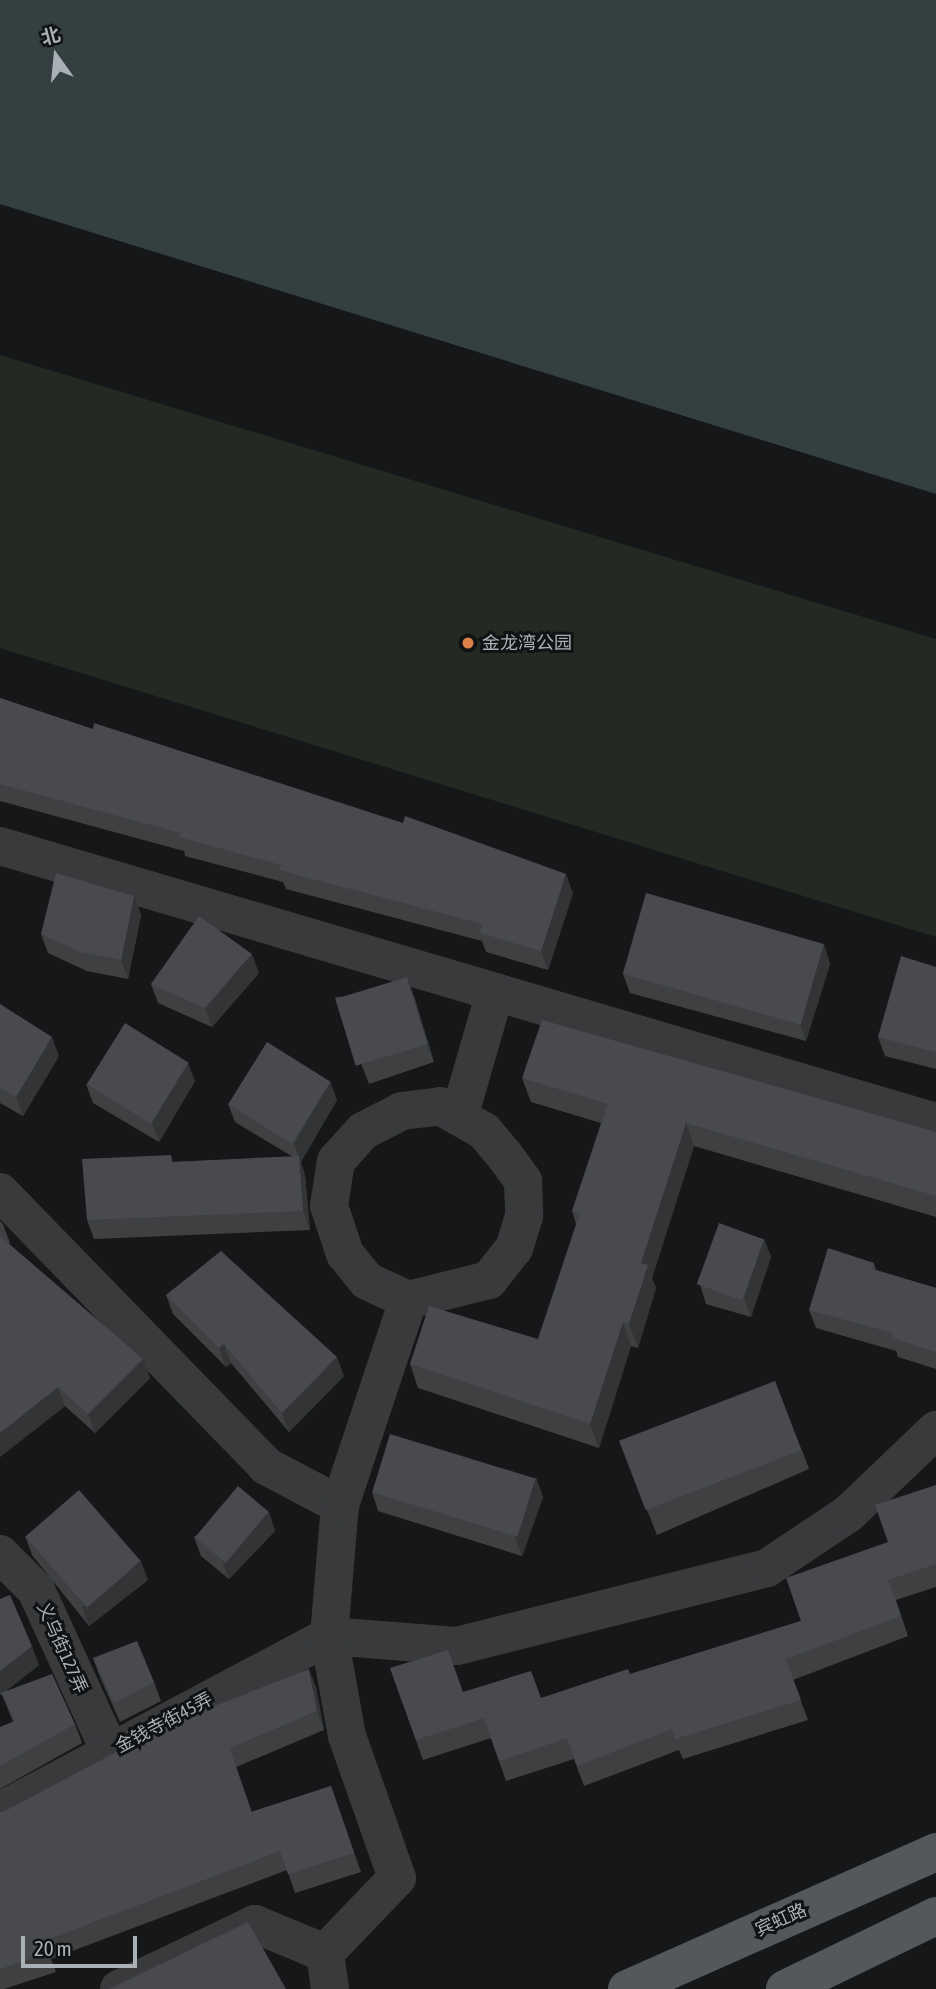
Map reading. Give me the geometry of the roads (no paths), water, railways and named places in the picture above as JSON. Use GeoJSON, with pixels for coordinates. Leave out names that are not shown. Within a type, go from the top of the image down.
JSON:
{"type":"FeatureCollection","features":[{"type":"Feature","properties":{"kind":"main road","name":"宾虹路"},"geometry":{"type":"LineString","coordinates":[[626,1989],[936,1852]]}},
{"type":"Feature","properties":{"kind":"main road"},"geometry":{"type":"LineString","coordinates":[[785,1989],[936,1916]]}},
{"type":"Feature","properties":{"kind":"street"},"geometry":{"type":"LineString","coordinates":[[0,846],[936,1122]]}},
{"type":"Feature","properties":{"kind":"street"},"geometry":{"type":"LineString","coordinates":[[459,1117],[495,992]]}},
{"type":"Feature","properties":{"kind":"street"},"geometry":{"type":"LineString","coordinates":[[440,1106],[459,1117],[484,1131],[523,1181],[524,1216],[514,1248],[489,1280],[408,1300],[367,1281],[345,1254],[329,1206],[336,1161],[363,1131],[402,1111],[440,1106]]}},
{"type":"Feature","properties":{"kind":"street"},"geometry":{"type":"LineString","coordinates":[[0,1192],[266,1466],[340,1505]]}},
{"type":"Feature","properties":{"kind":"street"},"geometry":{"type":"LineString","coordinates":[[119,1989],[256,1924],[328,1971],[397,1878],[347,1736],[329,1636],[340,1505],[408,1300]]}},
{"type":"Feature","properties":{"kind":"street"},"geometry":{"type":"LineString","coordinates":[[329,1636],[457,1646],[767,1568],[848,1514],[936,1430]]}},
{"type":"Feature","properties":{"kind":"street","name":"义乌街127弄"},"geometry":{"type":"LineString","coordinates":[[0,1554],[36,1590],[110,1752]]}},
{"type":"Feature","properties":{"kind":"street","name":"金钱寺街45弄"},"geometry":{"type":"LineString","coordinates":[[0,1811],[329,1636]]}},
{"type":"Feature","properties":{"kind":"place","name":"金龙湾公园"},"geometry":{"type":"Point","coordinates":[468,643]}}]}
